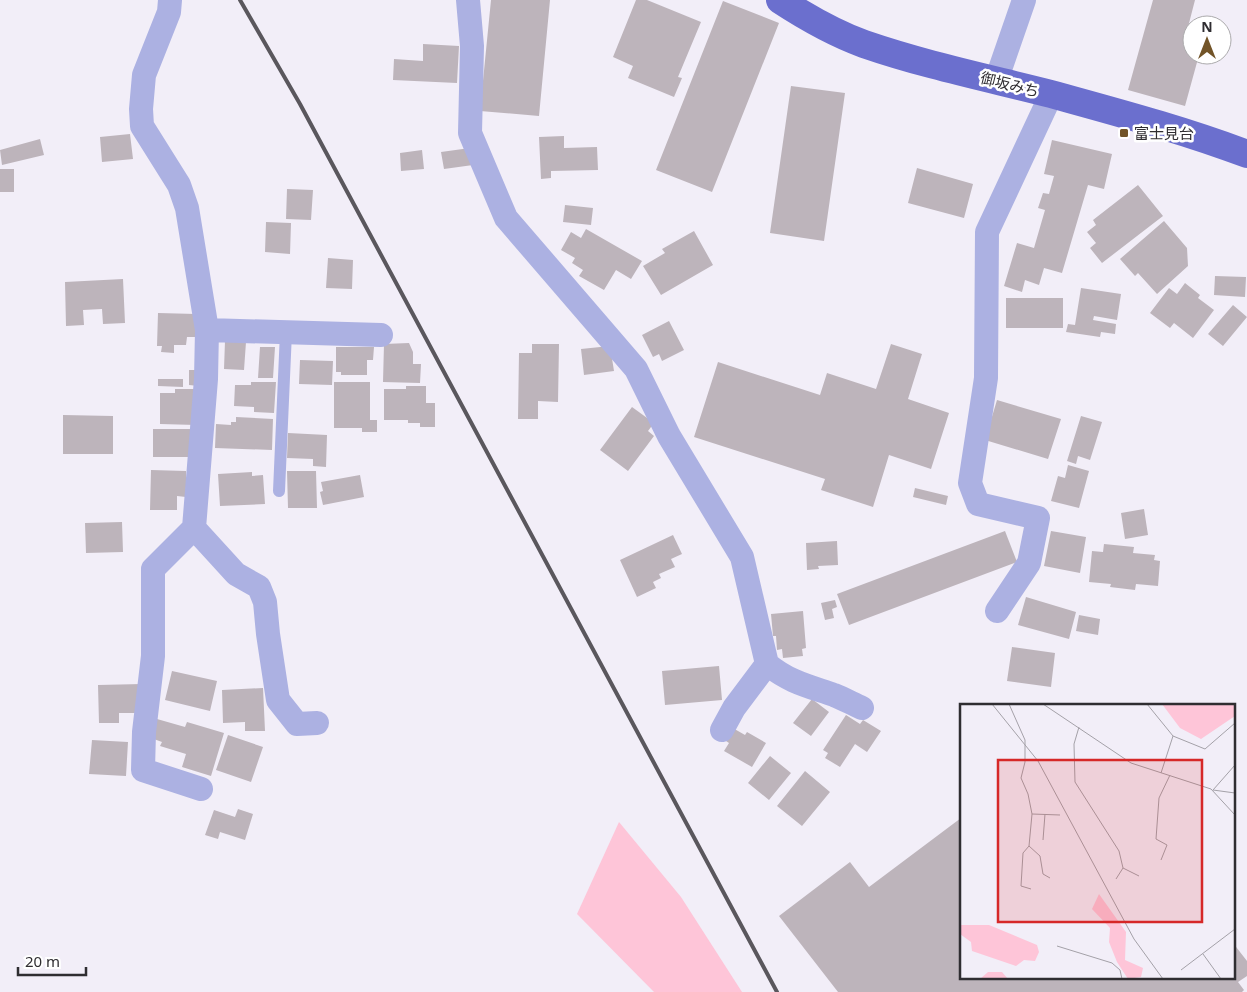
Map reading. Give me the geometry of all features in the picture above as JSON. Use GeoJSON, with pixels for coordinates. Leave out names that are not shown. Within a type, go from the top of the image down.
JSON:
{"type":"FeatureCollection","features":[{"type":"Feature","properties":{"kind":"highway","name":"御坂みち"},"geometry":{"type":"LineString","coordinates":[[780,0],[814,21],[862,43],[936,66],[1051,94],[1221,144],[1247,154]]}},
{"type":"Feature","properties":{"kind":"street"},"geometry":{"type":"LineString","coordinates":[[170,0],[169,12],[144,76],[141,110],[142,126],[179,184],[187,208],[208,330],[194,528],[152,569],[153,656],[144,732],[143,770],[201,789]]}},
{"type":"Feature","properties":{"kind":"street"},"geometry":{"type":"LineString","coordinates":[[468,0],[472,46],[470,133],[506,218],[636,369],[670,436],[742,558],[767,664],[780,675],[862,708]]}},
{"type":"Feature","properties":{"kind":"street"},"geometry":{"type":"LineString","coordinates":[[996,81],[1024,0]]}},
{"type":"Feature","properties":{"kind":"street"},"geometry":{"type":"LineString","coordinates":[[997,611],[1030,563],[1038,518],[978,504],[970,483],[986,378],[987,232],[1051,94]]}},
{"type":"Feature","properties":{"kind":"street"},"geometry":{"type":"LineString","coordinates":[[208,330],[381,335]]}},
{"type":"Feature","properties":{"kind":"street"},"geometry":{"type":"LineString","coordinates":[[194,528],[236,574],[259,587],[265,602],[278,700],[297,724],[317,723]]}},
{"type":"Feature","properties":{"kind":"street"},"geometry":{"type":"LineString","coordinates":[[722,730],[734,708],[767,664]]}},
{"type":"Feature","properties":{"kind":"lane"},"geometry":{"type":"LineString","coordinates":[[279,491],[286,332]]}},
{"type":"Feature","properties":{"kind":"shaded area"},"geometry":{"type":"Polygon","coordinates":[[[619,822],[681,897],[742,992],[654,992],[577,914],[619,822]]]}},
{"type":"Feature","properties":{"kind":"building"},"geometry":{"type":"Polygon","coordinates":[[[491,0],[550,0],[539,116],[480,111],[491,0]]]}},
{"type":"Feature","properties":{"kind":"building"},"geometry":{"type":"Polygon","coordinates":[[[636,0],[647,0],[701,22],[678,77],[682,78],[674,97],[628,78],[633,66],[613,57],[636,0]]]}},
{"type":"Feature","properties":{"kind":"building"},"geometry":{"type":"Polygon","coordinates":[[[1153,0],[1195,0],[1191,15],[1182,15],[1182,65],[1196,65],[1185,106],[1128,90],[1153,0]]]}},
{"type":"Feature","properties":{"kind":"building"},"geometry":{"type":"Polygon","coordinates":[[[723,1],[779,23],[712,192],[656,170],[723,1]]]}},
{"type":"Feature","properties":{"kind":"building"},"geometry":{"type":"Polygon","coordinates":[[[423,44],[459,46],[457,83],[393,80],[394,59],[423,61],[423,44]]]}},
{"type":"Feature","properties":{"kind":"building"},"geometry":{"type":"Polygon","coordinates":[[[791,86],[845,93],[824,241],[770,233],[791,86]]]}},
{"type":"Feature","properties":{"kind":"building"},"geometry":{"type":"Polygon","coordinates":[[[130,134],[133,159],[102,162],[100,137],[130,134]]]}},
{"type":"Feature","properties":{"kind":"building"},"geometry":{"type":"Polygon","coordinates":[[[564,136],[564,148],[597,147],[598,170],[551,171],[551,178],[541,179],[539,137],[564,136]]]}},
{"type":"Feature","properties":{"kind":"building"},"geometry":{"type":"Polygon","coordinates":[[[40,139],[44,155],[2,165],[0,150],[40,139]]]}},
{"type":"Feature","properties":{"kind":"building"},"geometry":{"type":"Polygon","coordinates":[[[1052,140],[1112,154],[1104,189],[1088,185],[1062,273],[1044,268],[1039,285],[1025,280],[1022,292],[1004,286],[1017,243],[1034,248],[1045,210],[1038,208],[1043,193],[1049,194],[1054,176],[1044,174],[1052,140]]]}},
{"type":"Feature","properties":{"kind":"building"},"geometry":{"type":"Polygon","coordinates":[[[470,148],[473,165],[444,169],[441,152],[470,148]]]}},
{"type":"Feature","properties":{"kind":"building"},"geometry":{"type":"Polygon","coordinates":[[[422,150],[424,169],[401,171],[400,153],[422,150]]]}},
{"type":"Feature","properties":{"kind":"building"},"geometry":{"type":"Polygon","coordinates":[[[917,168],[973,184],[964,218],[908,203],[917,168]]]}},
{"type":"Feature","properties":{"kind":"building"},"geometry":{"type":"Polygon","coordinates":[[[0,169],[14,169],[14,192],[0,192],[0,169]]]}},
{"type":"Feature","properties":{"kind":"building"},"geometry":{"type":"Polygon","coordinates":[[[1138,185],[1163,216],[1102,263],[1090,248],[1096,243],[1087,232],[1096,225],[1093,220],[1138,185]]]}},
{"type":"Feature","properties":{"kind":"building"},"geometry":{"type":"Polygon","coordinates":[[[287,189],[313,190],[311,220],[286,219],[287,189]]]}},
{"type":"Feature","properties":{"kind":"building"},"geometry":{"type":"Polygon","coordinates":[[[565,205],[593,208],[591,225],[563,222],[565,205]]]}},
{"type":"Feature","properties":{"kind":"building"},"geometry":{"type":"Polygon","coordinates":[[[1164,221],[1187,248],[1188,266],[1157,294],[1138,273],[1135,276],[1120,259],[1164,221]]]}},
{"type":"Feature","properties":{"kind":"building"},"geometry":{"type":"Polygon","coordinates":[[[266,222],[291,223],[290,254],[265,252],[266,222]]]}},
{"type":"Feature","properties":{"kind":"building"},"geometry":{"type":"Polygon","coordinates":[[[586,229],[642,261],[631,279],[616,270],[604,290],[579,276],[583,270],[572,263],[575,258],[561,250],[571,232],[581,238],[586,229]]]}},
{"type":"Feature","properties":{"kind":"building"},"geometry":{"type":"Polygon","coordinates":[[[694,231],[713,265],[661,295],[643,266],[665,253],[662,249],[694,231]]]}},
{"type":"Feature","properties":{"kind":"building"},"geometry":{"type":"Polygon","coordinates":[[[328,258],[353,260],[352,289],[326,288],[328,258]]]}},
{"type":"Feature","properties":{"kind":"building"},"geometry":{"type":"Polygon","coordinates":[[[1215,276],[1246,277],[1245,297],[1214,295],[1215,276]]]}},
{"type":"Feature","properties":{"kind":"building"},"geometry":{"type":"Polygon","coordinates":[[[123,279],[125,323],[103,324],[102,309],[83,310],[84,325],[66,326],[65,282],[123,279]]]}},
{"type":"Feature","properties":{"kind":"building"},"geometry":{"type":"Polygon","coordinates":[[[1185,283],[1200,295],[1198,298],[1214,310],[1193,338],[1174,323],[1170,328],[1150,313],[1169,288],[1177,294],[1185,283]]]}},
{"type":"Feature","properties":{"kind":"building"},"geometry":{"type":"Polygon","coordinates":[[[1081,288],[1121,294],[1117,320],[1094,316],[1093,320],[1116,324],[1115,334],[1101,332],[1100,337],[1066,332],[1068,324],[1075,325],[1081,288]]]}},
{"type":"Feature","properties":{"kind":"building"},"geometry":{"type":"Polygon","coordinates":[[[1006,298],[1063,298],[1063,328],[1006,328],[1006,298]]]}},
{"type":"Feature","properties":{"kind":"building"},"geometry":{"type":"Polygon","coordinates":[[[1233,305],[1247,317],[1223,346],[1208,334],[1233,305]]]}},
{"type":"Feature","properties":{"kind":"building"},"geometry":{"type":"Polygon","coordinates":[[[158,313],[196,314],[195,337],[187,337],[186,345],[174,345],[174,353],[161,352],[162,346],[157,346],[158,313]]]}},
{"type":"Feature","properties":{"kind":"building"},"geometry":{"type":"Polygon","coordinates":[[[669,321],[684,350],[662,361],[659,354],[653,357],[642,335],[669,321]]]}},
{"type":"Feature","properties":{"kind":"building"},"geometry":{"type":"Polygon","coordinates":[[[225,341],[246,342],[244,370],[224,369],[225,341]]]}},
{"type":"Feature","properties":{"kind":"building"},"geometry":{"type":"Polygon","coordinates":[[[409,343],[413,352],[413,364],[421,364],[420,383],[383,382],[384,344],[409,343]]]}},
{"type":"Feature","properties":{"kind":"building"},"geometry":{"type":"Polygon","coordinates":[[[532,344],[559,344],[558,402],[538,401],[538,419],[518,419],[519,353],[532,353],[532,344]]]}},
{"type":"Feature","properties":{"kind":"building"},"geometry":{"type":"Polygon","coordinates":[[[891,344],[922,354],[908,399],[949,413],[931,469],[889,455],[873,507],[821,490],[825,479],[694,437],[718,362],[820,395],[827,373],[876,389],[891,344]]]}},
{"type":"Feature","properties":{"kind":"building"},"geometry":{"type":"Polygon","coordinates":[[[610,346],[614,371],[584,375],[581,349],[610,346]]]}},
{"type":"Feature","properties":{"kind":"building"},"geometry":{"type":"Polygon","coordinates":[[[260,347],[275,347],[273,378],[258,378],[260,347]]]}},
{"type":"Feature","properties":{"kind":"building"},"geometry":{"type":"Polygon","coordinates":[[[336,347],[374,347],[373,360],[367,360],[367,375],[341,375],[341,372],[336,372],[336,347]]]}},
{"type":"Feature","properties":{"kind":"building"},"geometry":{"type":"Polygon","coordinates":[[[300,360],[333,361],[332,385],[299,384],[300,360]]]}},
{"type":"Feature","properties":{"kind":"building"},"geometry":{"type":"Polygon","coordinates":[[[189,370],[200,370],[199,386],[189,385],[189,370]]]}},
{"type":"Feature","properties":{"kind":"building"},"geometry":{"type":"Polygon","coordinates":[[[158,379],[183,379],[183,387],[158,386],[158,379]]]}},
{"type":"Feature","properties":{"kind":"building"},"geometry":{"type":"Polygon","coordinates":[[[251,382],[276,382],[274,413],[254,412],[254,407],[234,406],[235,385],[251,385],[251,382]]]}},
{"type":"Feature","properties":{"kind":"building"},"geometry":{"type":"Polygon","coordinates":[[[334,382],[370,382],[370,420],[377,420],[377,432],[362,432],[362,428],[334,428],[334,382]]]}},
{"type":"Feature","properties":{"kind":"building"},"geometry":{"type":"Polygon","coordinates":[[[406,386],[426,386],[426,403],[435,403],[435,427],[420,427],[420,423],[408,423],[408,420],[384,420],[384,389],[406,389],[406,386]]]}},
{"type":"Feature","properties":{"kind":"building"},"geometry":{"type":"Polygon","coordinates":[[[175,389],[197,389],[196,425],[160,424],[160,393],[175,393],[175,389]]]}},
{"type":"Feature","properties":{"kind":"building"},"geometry":{"type":"Polygon","coordinates":[[[997,400],[1061,419],[1048,459],[985,440],[997,400]]]}},
{"type":"Feature","properties":{"kind":"building"},"geometry":{"type":"Polygon","coordinates":[[[632,407],[654,423],[648,431],[654,436],[628,471],[600,450],[632,407]]]}},
{"type":"Feature","properties":{"kind":"building"},"geometry":{"type":"Polygon","coordinates":[[[63,415],[113,416],[113,454],[63,454],[63,415]]]}},
{"type":"Feature","properties":{"kind":"building"},"geometry":{"type":"Polygon","coordinates":[[[1081,416],[1102,422],[1090,460],[1078,456],[1076,464],[1067,461],[1081,416]]]}},
{"type":"Feature","properties":{"kind":"building"},"geometry":{"type":"Polygon","coordinates":[[[236,417],[273,419],[272,450],[215,448],[216,424],[231,425],[231,422],[236,422],[236,417]]]}},
{"type":"Feature","properties":{"kind":"building"},"geometry":{"type":"Polygon","coordinates":[[[153,429],[192,429],[192,457],[153,457],[153,429]]]}},
{"type":"Feature","properties":{"kind":"building"},"geometry":{"type":"Polygon","coordinates":[[[288,433],[327,435],[326,467],[313,466],[313,459],[287,458],[288,433]]]}},
{"type":"Feature","properties":{"kind":"building"},"geometry":{"type":"Polygon","coordinates":[[[1068,465],[1089,471],[1079,508],[1051,501],[1058,476],[1065,478],[1068,465]]]}},
{"type":"Feature","properties":{"kind":"building"},"geometry":{"type":"Polygon","coordinates":[[[151,470],[186,471],[186,497],[177,496],[177,510],[150,510],[151,470]]]}},
{"type":"Feature","properties":{"kind":"building"},"geometry":{"type":"Polygon","coordinates":[[[287,471],[316,471],[317,508],[288,508],[287,471]]]}},
{"type":"Feature","properties":{"kind":"building"},"geometry":{"type":"Polygon","coordinates":[[[252,472],[252,476],[263,475],[265,504],[220,506],[218,474],[252,472]]]}},
{"type":"Feature","properties":{"kind":"building"},"geometry":{"type":"Polygon","coordinates":[[[360,475],[364,497],[323,505],[320,492],[323,491],[321,482],[360,475]]]}},
{"type":"Feature","properties":{"kind":"building"},"geometry":{"type":"Polygon","coordinates":[[[915,488],[948,496],[946,505],[913,497],[915,488]]]}},
{"type":"Feature","properties":{"kind":"building"},"geometry":{"type":"Polygon","coordinates":[[[1144,509],[1148,535],[1125,539],[1121,513],[1144,509]]]}},
{"type":"Feature","properties":{"kind":"building"},"geometry":{"type":"Polygon","coordinates":[[[122,522],[123,552],[86,553],[85,523],[122,522]]]}},
{"type":"Feature","properties":{"kind":"building"},"geometry":{"type":"Polygon","coordinates":[[[1005,531],[1017,562],[849,625],[837,594],[1005,531]]]}},
{"type":"Feature","properties":{"kind":"building"},"geometry":{"type":"Polygon","coordinates":[[[1051,531],[1086,537],[1080,573],[1044,566],[1051,531]]]}},
{"type":"Feature","properties":{"kind":"building"},"geometry":{"type":"Polygon","coordinates":[[[673,535],[682,554],[671,559],[675,567],[659,574],[661,578],[653,582],[656,588],[637,597],[620,560],[673,535]]]}},
{"type":"Feature","properties":{"kind":"building"},"geometry":{"type":"Polygon","coordinates":[[[837,541],[838,565],[818,566],[819,569],[807,570],[806,543],[837,541]]]}},
{"type":"Feature","properties":{"kind":"building"},"geometry":{"type":"Polygon","coordinates":[[[1104,544],[1134,547],[1133,553],[1155,555],[1154,560],[1160,561],[1158,586],[1136,584],[1135,590],[1110,587],[1111,584],[1089,582],[1092,551],[1103,552],[1104,544]]]}},
{"type":"Feature","properties":{"kind":"building"},"geometry":{"type":"Polygon","coordinates":[[[1026,597],[1076,612],[1069,639],[1018,625],[1026,597]]]}},
{"type":"Feature","properties":{"kind":"building"},"geometry":{"type":"Polygon","coordinates":[[[835,600],[837,607],[832,609],[834,618],[825,620],[821,603],[835,600]]]}},
{"type":"Feature","properties":{"kind":"building"},"geometry":{"type":"Polygon","coordinates":[[[803,611],[806,648],[802,649],[803,656],[783,658],[782,649],[777,650],[776,636],[773,636],[771,614],[803,611]]]}},
{"type":"Feature","properties":{"kind":"building"},"geometry":{"type":"Polygon","coordinates":[[[1079,615],[1100,619],[1098,635],[1076,631],[1079,615]]]}},
{"type":"Feature","properties":{"kind":"building"},"geometry":{"type":"Polygon","coordinates":[[[1012,647],[1055,653],[1051,687],[1007,681],[1012,647]]]}},
{"type":"Feature","properties":{"kind":"building"},"geometry":{"type":"Polygon","coordinates":[[[719,666],[722,700],[665,705],[662,671],[719,666]]]}},
{"type":"Feature","properties":{"kind":"building"},"geometry":{"type":"Polygon","coordinates":[[[172,671],[217,681],[210,711],[165,700],[172,671]]]}},
{"type":"Feature","properties":{"kind":"building"},"geometry":{"type":"Polygon","coordinates":[[[142,684],[143,713],[119,713],[119,723],[99,723],[98,685],[142,684]]]}},
{"type":"Feature","properties":{"kind":"building"},"geometry":{"type":"Polygon","coordinates":[[[263,688],[265,731],[245,731],[245,722],[223,723],[222,690],[263,688]]]}},
{"type":"Feature","properties":{"kind":"building"},"geometry":{"type":"Polygon","coordinates":[[[812,699],[829,712],[811,736],[793,723],[812,699]]]}},
{"type":"Feature","properties":{"kind":"building"},"geometry":{"type":"Polygon","coordinates":[[[846,715],[860,724],[863,720],[881,731],[867,752],[855,744],[840,767],[825,758],[828,753],[823,750],[846,715]]]}},
{"type":"Feature","properties":{"kind":"building"},"geometry":{"type":"Polygon","coordinates":[[[157,719],[185,727],[187,722],[224,733],[211,776],[182,767],[186,754],[160,746],[162,742],[151,738],[157,719]]]}},
{"type":"Feature","properties":{"kind":"building"},"geometry":{"type":"Polygon","coordinates":[[[731,727],[745,735],[747,732],[766,743],[752,767],[724,751],[729,743],[723,739],[731,727]]]}},
{"type":"Feature","properties":{"kind":"building"},"geometry":{"type":"Polygon","coordinates":[[[228,735],[263,747],[251,782],[216,770],[228,735]]]}},
{"type":"Feature","properties":{"kind":"building"},"geometry":{"type":"Polygon","coordinates":[[[92,740],[128,742],[126,776],[89,774],[92,740]]]}},
{"type":"Feature","properties":{"kind":"building"},"geometry":{"type":"Polygon","coordinates":[[[770,756],[791,773],[769,800],[748,783],[770,756]]]}},
{"type":"Feature","properties":{"kind":"building"},"geometry":{"type":"Polygon","coordinates":[[[805,771],[830,792],[802,826],[777,806],[805,771]]]}},
{"type":"Feature","properties":{"kind":"building"},"geometry":{"type":"Polygon","coordinates":[[[238,809],[253,814],[245,840],[220,832],[218,839],[205,835],[214,810],[235,817],[238,809]]]}},
{"type":"Feature","properties":{"kind":"building"},"geometry":{"type":"Polygon","coordinates":[[[960,819],[960,980],[1234,980],[1234,944],[1247,961],[1247,976],[1238,982],[1244,990],[1242,992],[838,992],[779,916],[850,862],[869,887],[960,819]]]}},
{"type":"Feature","properties":{"kind":"railway"},"geometry":{"type":"LineString","coordinates":[[240,0],[300,104],[777,992]]}},
{"type":"Feature","properties":{"kind":"place","name":"富士見台"},"geometry":{"type":"Point","coordinates":[1124,133]}}]}
